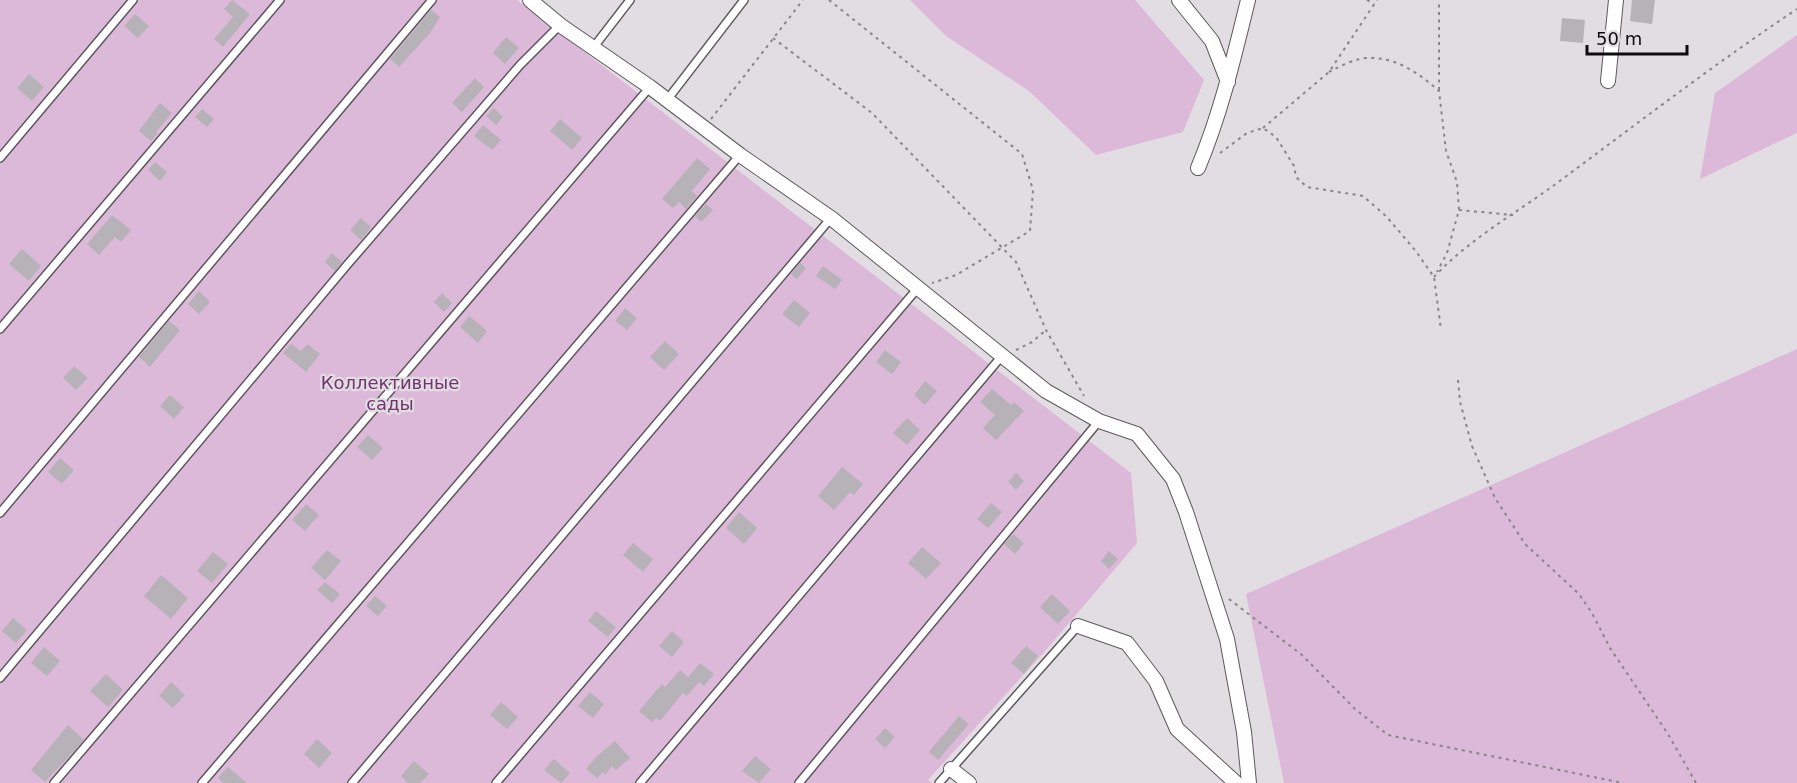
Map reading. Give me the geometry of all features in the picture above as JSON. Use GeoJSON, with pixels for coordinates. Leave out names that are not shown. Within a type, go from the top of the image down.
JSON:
{"type":"FeatureCollection","features":[{"type":"Feature","properties":{"kind":"street"},"geometry":{"type":"LineString","coordinates":[[530,0],[560,25],[831,218],[1046,391],[1099,421],[1137,434],[1173,479],[1227,639],[1244,732],[1248,783]]}},
{"type":"Feature","properties":{"kind":"street"},"geometry":{"type":"LineString","coordinates":[[1179,0],[1212,41],[1228,82]]}},
{"type":"Feature","properties":{"kind":"street"},"geometry":{"type":"LineString","coordinates":[[1198,168],[1213,132],[1228,82],[1248,0]]}},
{"type":"Feature","properties":{"kind":"street"},"geometry":{"type":"LineString","coordinates":[[1608,81],[1616,0]]}},
{"type":"Feature","properties":{"kind":"street"},"geometry":{"type":"LineString","coordinates":[[1078,626],[1127,643],[1156,681],[1177,729],[1236,783]]}},
{"type":"Feature","properties":{"kind":"street"},"geometry":{"type":"LineString","coordinates":[[951,769],[969,783]]}},
{"type":"Feature","properties":{"kind":"lane"},"geometry":{"type":"LineString","coordinates":[[0,158],[133,0]]}},
{"type":"Feature","properties":{"kind":"lane"},"geometry":{"type":"LineString","coordinates":[[0,329],[280,0]]}},
{"type":"Feature","properties":{"kind":"lane"},"geometry":{"type":"LineString","coordinates":[[0,513],[432,0]]}},
{"type":"Feature","properties":{"kind":"lane"},"geometry":{"type":"LineString","coordinates":[[593,48],[630,0]]}},
{"type":"Feature","properties":{"kind":"lane"},"geometry":{"type":"LineString","coordinates":[[667,100],[744,0]]}},
{"type":"Feature","properties":{"kind":"lane"},"geometry":{"type":"LineString","coordinates":[[0,678],[347,265],[520,65],[560,25]]}},
{"type":"Feature","properties":{"kind":"lane"},"geometry":{"type":"LineString","coordinates":[[54,783],[650,87]]}},
{"type":"Feature","properties":{"kind":"lane"},"geometry":{"type":"LineString","coordinates":[[202,783],[740,155]]}},
{"type":"Feature","properties":{"kind":"lane"},"geometry":{"type":"LineString","coordinates":[[352,783],[831,218]]}},
{"type":"Feature","properties":{"kind":"lane"},"geometry":{"type":"LineString","coordinates":[[496,783],[917,289]]}},
{"type":"Feature","properties":{"kind":"lane"},"geometry":{"type":"LineString","coordinates":[[640,783],[1001,357]]}},
{"type":"Feature","properties":{"kind":"lane"},"geometry":{"type":"LineString","coordinates":[[799,783],[1099,421]]}},
{"type":"Feature","properties":{"kind":"lane"},"geometry":{"type":"LineString","coordinates":[[939,783],[1078,626]]}},
{"type":"Feature","properties":{"kind":"path"},"geometry":{"type":"LineString","coordinates":[[704,128],[803,0]]}},
{"type":"Feature","properties":{"kind":"path"},"geometry":{"type":"LineString","coordinates":[[829,0],[1022,154],[1034,190],[1030,231],[956,275],[917,289]]}},
{"type":"Feature","properties":{"kind":"path"},"geometry":{"type":"LineString","coordinates":[[1367,0],[1374,4]]}},
{"type":"Feature","properties":{"kind":"path"},"geometry":{"type":"LineString","coordinates":[[1329,72],[1377,0]]}},
{"type":"Feature","properties":{"kind":"path"},"geometry":{"type":"LineString","coordinates":[[1434,277],[1447,253],[1459,210],[1456,182],[1446,151],[1439,91],[1440,0]]}},
{"type":"Feature","properties":{"kind":"path"},"geometry":{"type":"LineString","coordinates":[[1434,277],[1450,259],[1513,215],[1727,55],[1797,9]]}},
{"type":"Feature","properties":{"kind":"path"},"geometry":{"type":"LineString","coordinates":[[772,38],[872,113],[1016,262],[1046,330],[1087,401]]}},
{"type":"Feature","properties":{"kind":"path"},"geometry":{"type":"LineString","coordinates":[[1198,168],[1247,134],[1263,128],[1329,72],[1351,62],[1369,58],[1398,63],[1423,76],[1439,91]]}},
{"type":"Feature","properties":{"kind":"path"},"geometry":{"type":"LineString","coordinates":[[1263,128],[1276,137],[1294,166],[1296,177],[1307,187],[1363,196],[1386,216],[1434,277],[1441,330]]}},
{"type":"Feature","properties":{"kind":"path"},"geometry":{"type":"LineString","coordinates":[[1459,210],[1513,215]]}},
{"type":"Feature","properties":{"kind":"path"},"geometry":{"type":"LineString","coordinates":[[1001,357],[1032,342],[1046,330]]}},
{"type":"Feature","properties":{"kind":"path"},"geometry":{"type":"LineString","coordinates":[[1458,380],[1460,402],[1472,446],[1495,498],[1525,544],[1579,594],[1592,613],[1610,648],[1668,734],[1696,783]]}},
{"type":"Feature","properties":{"kind":"path"},"geometry":{"type":"LineString","coordinates":[[1226,596],[1302,655],[1355,709],[1388,735],[1623,783]]}},
{"type":"Feature","properties":{"kind":"green space","name":"Коллективные сады"},"geometry":{"type":"Polygon","coordinates":[[[0,0],[517,0],[1131,473],[1137,543],[1046,650],[928,780],[932,783],[0,783],[0,0]]]}},
{"type":"Feature","properties":{"kind":"green space"},"geometry":{"type":"Polygon","coordinates":[[[910,0],[1135,0],[1204,80],[1183,132],[1096,155],[1029,91],[946,36],[910,0]]]}},
{"type":"Feature","properties":{"kind":"green space"},"geometry":{"type":"Polygon","coordinates":[[[1797,35],[1797,133],[1700,179],[1715,93],[1797,35]]]}},
{"type":"Feature","properties":{"kind":"green space"},"geometry":{"type":"Polygon","coordinates":[[[1797,349],[1797,783],[1284,783],[1246,594],[1797,349]]]}},
{"type":"Feature","properties":{"kind":"building"},"geometry":{"type":"Polygon","coordinates":[[[232,0],[250,14],[223,47],[214,39],[233,17],[224,9],[232,0]]]}},
{"type":"Feature","properties":{"kind":"building"},"geometry":{"type":"Polygon","coordinates":[[[1632,0],[1655,0],[1652,24],[1630,21],[1632,0]]]}},
{"type":"Feature","properties":{"kind":"building"},"geometry":{"type":"Polygon","coordinates":[[[431,10],[440,17],[430,33],[399,67],[390,59],[431,10]]]}},
{"type":"Feature","properties":{"kind":"building"},"geometry":{"type":"Polygon","coordinates":[[[135,14],[149,26],[138,38],[124,26],[135,14]]]}},
{"type":"Feature","properties":{"kind":"building"},"geometry":{"type":"Polygon","coordinates":[[[1562,18],[1585,20],[1583,43],[1560,41],[1562,18]]]}},
{"type":"Feature","properties":{"kind":"building"},"geometry":{"type":"Polygon","coordinates":[[[506,37],[519,48],[505,64],[493,53],[506,37]]]}},
{"type":"Feature","properties":{"kind":"building"},"geometry":{"type":"Polygon","coordinates":[[[29,74],[44,87],[32,101],[17,88],[29,74]]]}},
{"type":"Feature","properties":{"kind":"building"},"geometry":{"type":"Polygon","coordinates":[[[475,78],[484,87],[462,112],[452,103],[475,78]]]}},
{"type":"Feature","properties":{"kind":"building"},"geometry":{"type":"Polygon","coordinates":[[[160,103],[172,113],[151,141],[139,131],[160,103]]]}},
{"type":"Feature","properties":{"kind":"building"},"geometry":{"type":"Polygon","coordinates":[[[494,108],[503,117],[496,125],[486,116],[494,108]]]}},
{"type":"Feature","properties":{"kind":"building"},"geometry":{"type":"Polygon","coordinates":[[[202,109],[214,119],[207,127],[195,117],[202,109]]]}},
{"type":"Feature","properties":{"kind":"building"},"geometry":{"type":"Polygon","coordinates":[[[560,119],[582,138],[572,150],[550,131],[560,119]]]}},
{"type":"Feature","properties":{"kind":"building"},"geometry":{"type":"Polygon","coordinates":[[[483,125],[501,140],[492,150],[474,136],[483,125]]]}},
{"type":"Feature","properties":{"kind":"building"},"geometry":{"type":"Polygon","coordinates":[[[697,158],[710,169],[692,191],[697,196],[686,209],[679,202],[673,208],[662,199],[697,158]]]}},
{"type":"Feature","properties":{"kind":"building"},"geometry":{"type":"Polygon","coordinates":[[[155,162],[167,172],[160,181],[148,170],[155,162]]]}},
{"type":"Feature","properties":{"kind":"building"},"geometry":{"type":"Polygon","coordinates":[[[706,204],[713,210],[701,222],[695,216],[706,204]]]}},
{"type":"Feature","properties":{"kind":"building"},"geometry":{"type":"Polygon","coordinates":[[[112,215],[131,230],[121,242],[115,237],[99,255],[87,244],[112,215]]]}},
{"type":"Feature","properties":{"kind":"building"},"geometry":{"type":"Polygon","coordinates":[[[361,218],[371,227],[361,240],[350,230],[361,218]]]}},
{"type":"Feature","properties":{"kind":"building"},"geometry":{"type":"Polygon","coordinates":[[[22,249],[41,266],[29,281],[9,264],[22,249]]]}},
{"type":"Feature","properties":{"kind":"building"},"geometry":{"type":"Polygon","coordinates":[[[332,253],[342,262],[335,271],[325,262],[332,253]]]}},
{"type":"Feature","properties":{"kind":"building"},"geometry":{"type":"Polygon","coordinates":[[[800,263],[806,268],[797,279],[791,274],[800,263]]]}},
{"type":"Feature","properties":{"kind":"building"},"geometry":{"type":"Polygon","coordinates":[[[823,266],[842,280],[835,289],[816,276],[823,266]]]}},
{"type":"Feature","properties":{"kind":"building"},"geometry":{"type":"Polygon","coordinates":[[[199,291],[210,302],[199,314],[188,304],[199,291]]]}},
{"type":"Feature","properties":{"kind":"building"},"geometry":{"type":"Polygon","coordinates":[[[442,293],[452,303],[444,312],[434,302],[442,293]]]}},
{"type":"Feature","properties":{"kind":"building"},"geometry":{"type":"Polygon","coordinates":[[[794,300],[810,313],[799,327],[782,314],[794,300]]]}},
{"type":"Feature","properties":{"kind":"building"},"geometry":{"type":"Polygon","coordinates":[[[625,308],[637,318],[627,330],[615,321],[625,308]]]}},
{"type":"Feature","properties":{"kind":"building"},"geometry":{"type":"Polygon","coordinates":[[[469,316],[487,331],[478,343],[460,327],[469,316]]]}},
{"type":"Feature","properties":{"kind":"building"},"geometry":{"type":"Polygon","coordinates":[[[169,321],[180,330],[150,367],[139,357],[169,321]]]}},
{"type":"Feature","properties":{"kind":"building"},"geometry":{"type":"Polygon","coordinates":[[[665,341],[679,354],[664,370],[650,357],[665,341]]]}},
{"type":"Feature","properties":{"kind":"building"},"geometry":{"type":"Polygon","coordinates":[[[291,344],[301,351],[307,344],[320,354],[306,372],[283,353],[291,344]]]}},
{"type":"Feature","properties":{"kind":"building"},"geometry":{"type":"Polygon","coordinates":[[[885,350],[901,362],[892,374],[876,362],[885,350]]]}},
{"type":"Feature","properties":{"kind":"building"},"geometry":{"type":"Polygon","coordinates":[[[74,366],[88,378],[76,390],[63,378],[74,366]]]}},
{"type":"Feature","properties":{"kind":"building"},"geometry":{"type":"Polygon","coordinates":[[[925,381],[937,391],[925,405],[914,395],[925,381]]]}},
{"type":"Feature","properties":{"kind":"building"},"geometry":{"type":"Polygon","coordinates":[[[992,389],[1011,405],[1014,402],[1024,411],[996,440],[983,428],[995,415],[980,402],[992,389]]]}},
{"type":"Feature","properties":{"kind":"building"},"geometry":{"type":"Polygon","coordinates":[[[170,395],[184,407],[174,419],[160,406],[170,395]]]}},
{"type":"Feature","properties":{"kind":"building"},"geometry":{"type":"Polygon","coordinates":[[[907,418],[920,430],[907,445],[893,433],[907,418]]]}},
{"type":"Feature","properties":{"kind":"building"},"geometry":{"type":"Polygon","coordinates":[[[368,435],[383,448],[372,460],[357,447],[368,435]]]}},
{"type":"Feature","properties":{"kind":"building"},"geometry":{"type":"Polygon","coordinates":[[[60,458],[74,470],[62,484],[48,472],[60,458]]]}},
{"type":"Feature","properties":{"kind":"building"},"geometry":{"type":"Polygon","coordinates":[[[842,467],[863,484],[854,495],[850,492],[834,510],[818,496],[842,467]]]}},
{"type":"Feature","properties":{"kind":"building"},"geometry":{"type":"Polygon","coordinates":[[[1016,473],[1024,481],[1016,490],[1008,482],[1016,473]]]}},
{"type":"Feature","properties":{"kind":"building"},"geometry":{"type":"Polygon","coordinates":[[[991,503],[1002,512],[988,528],[977,519],[991,503]]]}},
{"type":"Feature","properties":{"kind":"building"},"geometry":{"type":"Polygon","coordinates":[[[306,504],[319,515],[305,531],[292,520],[306,504]]]}},
{"type":"Feature","properties":{"kind":"building"},"geometry":{"type":"Polygon","coordinates":[[[739,512],[757,528],[744,544],[726,528],[739,512]]]}},
{"type":"Feature","properties":{"kind":"building"},"geometry":{"type":"Polygon","coordinates":[[[1013,534],[1024,543],[1015,554],[1004,544],[1013,534]]]}},
{"type":"Feature","properties":{"kind":"building"},"geometry":{"type":"Polygon","coordinates":[[[633,543],[653,559],[643,572],[623,555],[633,543]]]}},
{"type":"Feature","properties":{"kind":"building"},"geometry":{"type":"Polygon","coordinates":[[[922,547],[941,563],[926,579],[908,563],[922,547]]]}},
{"type":"Feature","properties":{"kind":"building"},"geometry":{"type":"Polygon","coordinates":[[[327,550],[341,561],[325,580],[311,568],[327,550]]]}},
{"type":"Feature","properties":{"kind":"building"},"geometry":{"type":"Polygon","coordinates":[[[1109,551],[1118,559],[1109,569],[1101,561],[1109,551]]]}},
{"type":"Feature","properties":{"kind":"building"},"geometry":{"type":"Polygon","coordinates":[[[213,552],[228,564],[212,583],[197,571],[213,552]]]}},
{"type":"Feature","properties":{"kind":"building"},"geometry":{"type":"Polygon","coordinates":[[[161,575],[188,598],[171,619],[144,596],[161,575]]]}},
{"type":"Feature","properties":{"kind":"building"},"geometry":{"type":"Polygon","coordinates":[[[325,582],[340,594],[332,603],[317,590],[325,582]]]}},
{"type":"Feature","properties":{"kind":"building"},"geometry":{"type":"Polygon","coordinates":[[[1052,594],[1070,611],[1058,624],[1040,607],[1052,594]]]}},
{"type":"Feature","properties":{"kind":"building"},"geometry":{"type":"Polygon","coordinates":[[[375,596],[387,606],[378,616],[366,606],[375,596]]]}},
{"type":"Feature","properties":{"kind":"building"},"geometry":{"type":"Polygon","coordinates":[[[596,611],[616,627],[608,637],[588,621],[596,611]]]}},
{"type":"Feature","properties":{"kind":"building"},"geometry":{"type":"Polygon","coordinates":[[[13,618],[27,630],[16,643],[2,631],[13,618]]]}},
{"type":"Feature","properties":{"kind":"building"},"geometry":{"type":"Polygon","coordinates":[[[672,631],[684,642],[672,657],[659,646],[672,631]]]}},
{"type":"Feature","properties":{"kind":"building"},"geometry":{"type":"Polygon","coordinates":[[[1026,646],[1038,656],[1024,674],[1011,663],[1026,646]]]}},
{"type":"Feature","properties":{"kind":"building"},"geometry":{"type":"Polygon","coordinates":[[[44,647],[60,661],[47,676],[31,663],[44,647]]]}},
{"type":"Feature","properties":{"kind":"building"},"geometry":{"type":"Polygon","coordinates":[[[700,663],[714,674],[704,686],[699,682],[687,696],[683,693],[660,721],[656,718],[652,722],[639,711],[662,684],[665,687],[680,670],[688,677],[700,663]]]}},
{"type":"Feature","properties":{"kind":"building"},"geometry":{"type":"Polygon","coordinates":[[[106,674],[123,690],[108,707],[90,691],[106,674]]]}},
{"type":"Feature","properties":{"kind":"building"},"geometry":{"type":"Polygon","coordinates":[[[171,682],[185,695],[173,708],[159,696],[171,682]]]}},
{"type":"Feature","properties":{"kind":"building"},"geometry":{"type":"Polygon","coordinates":[[[590,692],[604,704],[593,718],[578,706],[590,692]]]}},
{"type":"Feature","properties":{"kind":"building"},"geometry":{"type":"Polygon","coordinates":[[[501,702],[518,717],[507,729],[490,715],[501,702]]]}},
{"type":"Feature","properties":{"kind":"building"},"geometry":{"type":"Polygon","coordinates":[[[959,716],[969,724],[938,760],[929,752],[959,716]]]}},
{"type":"Feature","properties":{"kind":"building"},"geometry":{"type":"Polygon","coordinates":[[[68,725],[84,740],[45,782],[31,770],[68,725]]]}},
{"type":"Feature","properties":{"kind":"building"},"geometry":{"type":"Polygon","coordinates":[[[885,728],[895,737],[885,748],[875,739],[885,728]]]}},
{"type":"Feature","properties":{"kind":"building"},"geometry":{"type":"Polygon","coordinates":[[[317,739],[332,753],[319,768],[304,754],[317,739]]]}},
{"type":"Feature","properties":{"kind":"building"},"geometry":{"type":"Polygon","coordinates":[[[615,741],[630,758],[616,770],[612,766],[605,775],[603,772],[597,778],[586,769],[615,741]]]}},
{"type":"Feature","properties":{"kind":"building"},"geometry":{"type":"Polygon","coordinates":[[[755,756],[771,769],[759,783],[742,771],[755,756]]]}},
{"type":"Feature","properties":{"kind":"building"},"geometry":{"type":"Polygon","coordinates":[[[554,759],[570,773],[561,783],[544,770],[554,759]]]}},
{"type":"Feature","properties":{"kind":"building"},"geometry":{"type":"Polygon","coordinates":[[[414,761],[429,774],[420,783],[408,783],[401,776],[414,761]]]}},
{"type":"Feature","properties":{"kind":"building"},"geometry":{"type":"Polygon","coordinates":[[[228,767],[247,783],[223,783],[218,778],[228,767]]]}}]}
